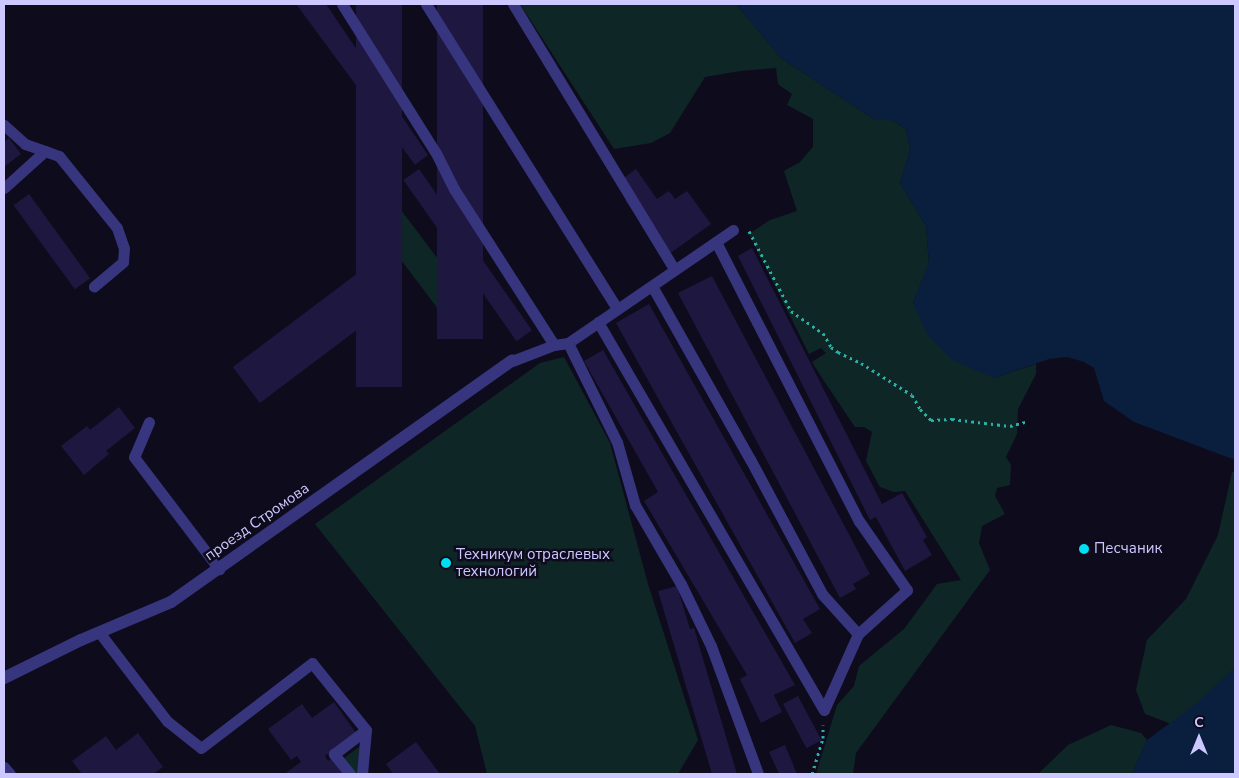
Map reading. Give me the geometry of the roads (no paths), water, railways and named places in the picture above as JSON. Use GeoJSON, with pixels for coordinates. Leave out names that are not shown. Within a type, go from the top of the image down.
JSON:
{"type":"FeatureCollection","features":[{"type":"Feature","properties":{"kind":"street","name":"проезд Стромова"},"geometry":{"type":"LineString","coordinates":[[4,678],[99,632],[171,602],[512,361]]}},
{"type":"Feature","properties":{"kind":"lane"},"geometry":{"type":"LineString","coordinates":[[342,4],[436,153],[454,189],[554,344]]}},
{"type":"Feature","properties":{"kind":"lane"},"geometry":{"type":"LineString","coordinates":[[426,4],[616,309]]}},
{"type":"Feature","properties":{"kind":"lane"},"geometry":{"type":"LineString","coordinates":[[513,4],[675,270]]}},
{"type":"Feature","properties":{"kind":"lane"},"geometry":{"type":"LineString","coordinates":[[4,125],[25,144],[58,156],[117,228],[122,242],[122,262],[94,286]]}},
{"type":"Feature","properties":{"kind":"lane"},"geometry":{"type":"LineString","coordinates":[[4,188],[45,151]]}},
{"type":"Feature","properties":{"kind":"lane"},"geometry":{"type":"LineString","coordinates":[[512,361],[554,344],[568,344],[616,309],[733,230]]}},
{"type":"Feature","properties":{"kind":"lane"},"geometry":{"type":"LineString","coordinates":[[598,322],[824,710],[858,634],[907,590],[860,521],[716,242]]}},
{"type":"Feature","properties":{"kind":"lane"},"geometry":{"type":"LineString","coordinates":[[652,286],[750,459],[822,594],[858,634]]}},
{"type":"Feature","properties":{"kind":"lane"},"geometry":{"type":"LineString","coordinates":[[568,344],[616,442],[635,505],[681,584],[710,646],[758,774]]}},
{"type":"Feature","properties":{"kind":"lane"},"geometry":{"type":"LineString","coordinates":[[149,422],[134,456],[219,568]]}},
{"type":"Feature","properties":{"kind":"lane"},"geometry":{"type":"LineString","coordinates":[[99,632],[168,721],[201,748],[312,664],[366,730],[362,774]]}},
{"type":"Feature","properties":{"kind":"lane"},"geometry":{"type":"LineString","coordinates":[[350,774],[334,754],[366,730]]}},
{"type":"Feature","properties":{"kind":"lane"},"geometry":{"type":"LineString","coordinates":[[4,767],[10,774]]}},
{"type":"Feature","properties":{"kind":"water"},"geometry":{"type":"Polygon","coordinates":[[[736,4],[1235,4],[1235,460],[1134,422],[1104,401],[1094,368],[1084,362],[1067,357],[1049,359],[994,378],[952,360],[928,336],[913,303],[929,263],[926,226],[900,183],[910,150],[906,129],[891,120],[875,120],[781,58],[736,4]]]}},
{"type":"Feature","properties":{"kind":"water"},"geometry":{"type":"Polygon","coordinates":[[[1235,667],[1235,774],[1132,774],[1147,740],[1197,703],[1235,667]]]}},
{"type":"Feature","properties":{"kind":"place","name":"Песчаник"},"geometry":{"type":"Point","coordinates":[1084,549]}},
{"type":"Feature","properties":{"kind":"place","name":"Техникум отраслевых технологий"},"geometry":{"type":"Point","coordinates":[446,563]}}]}
